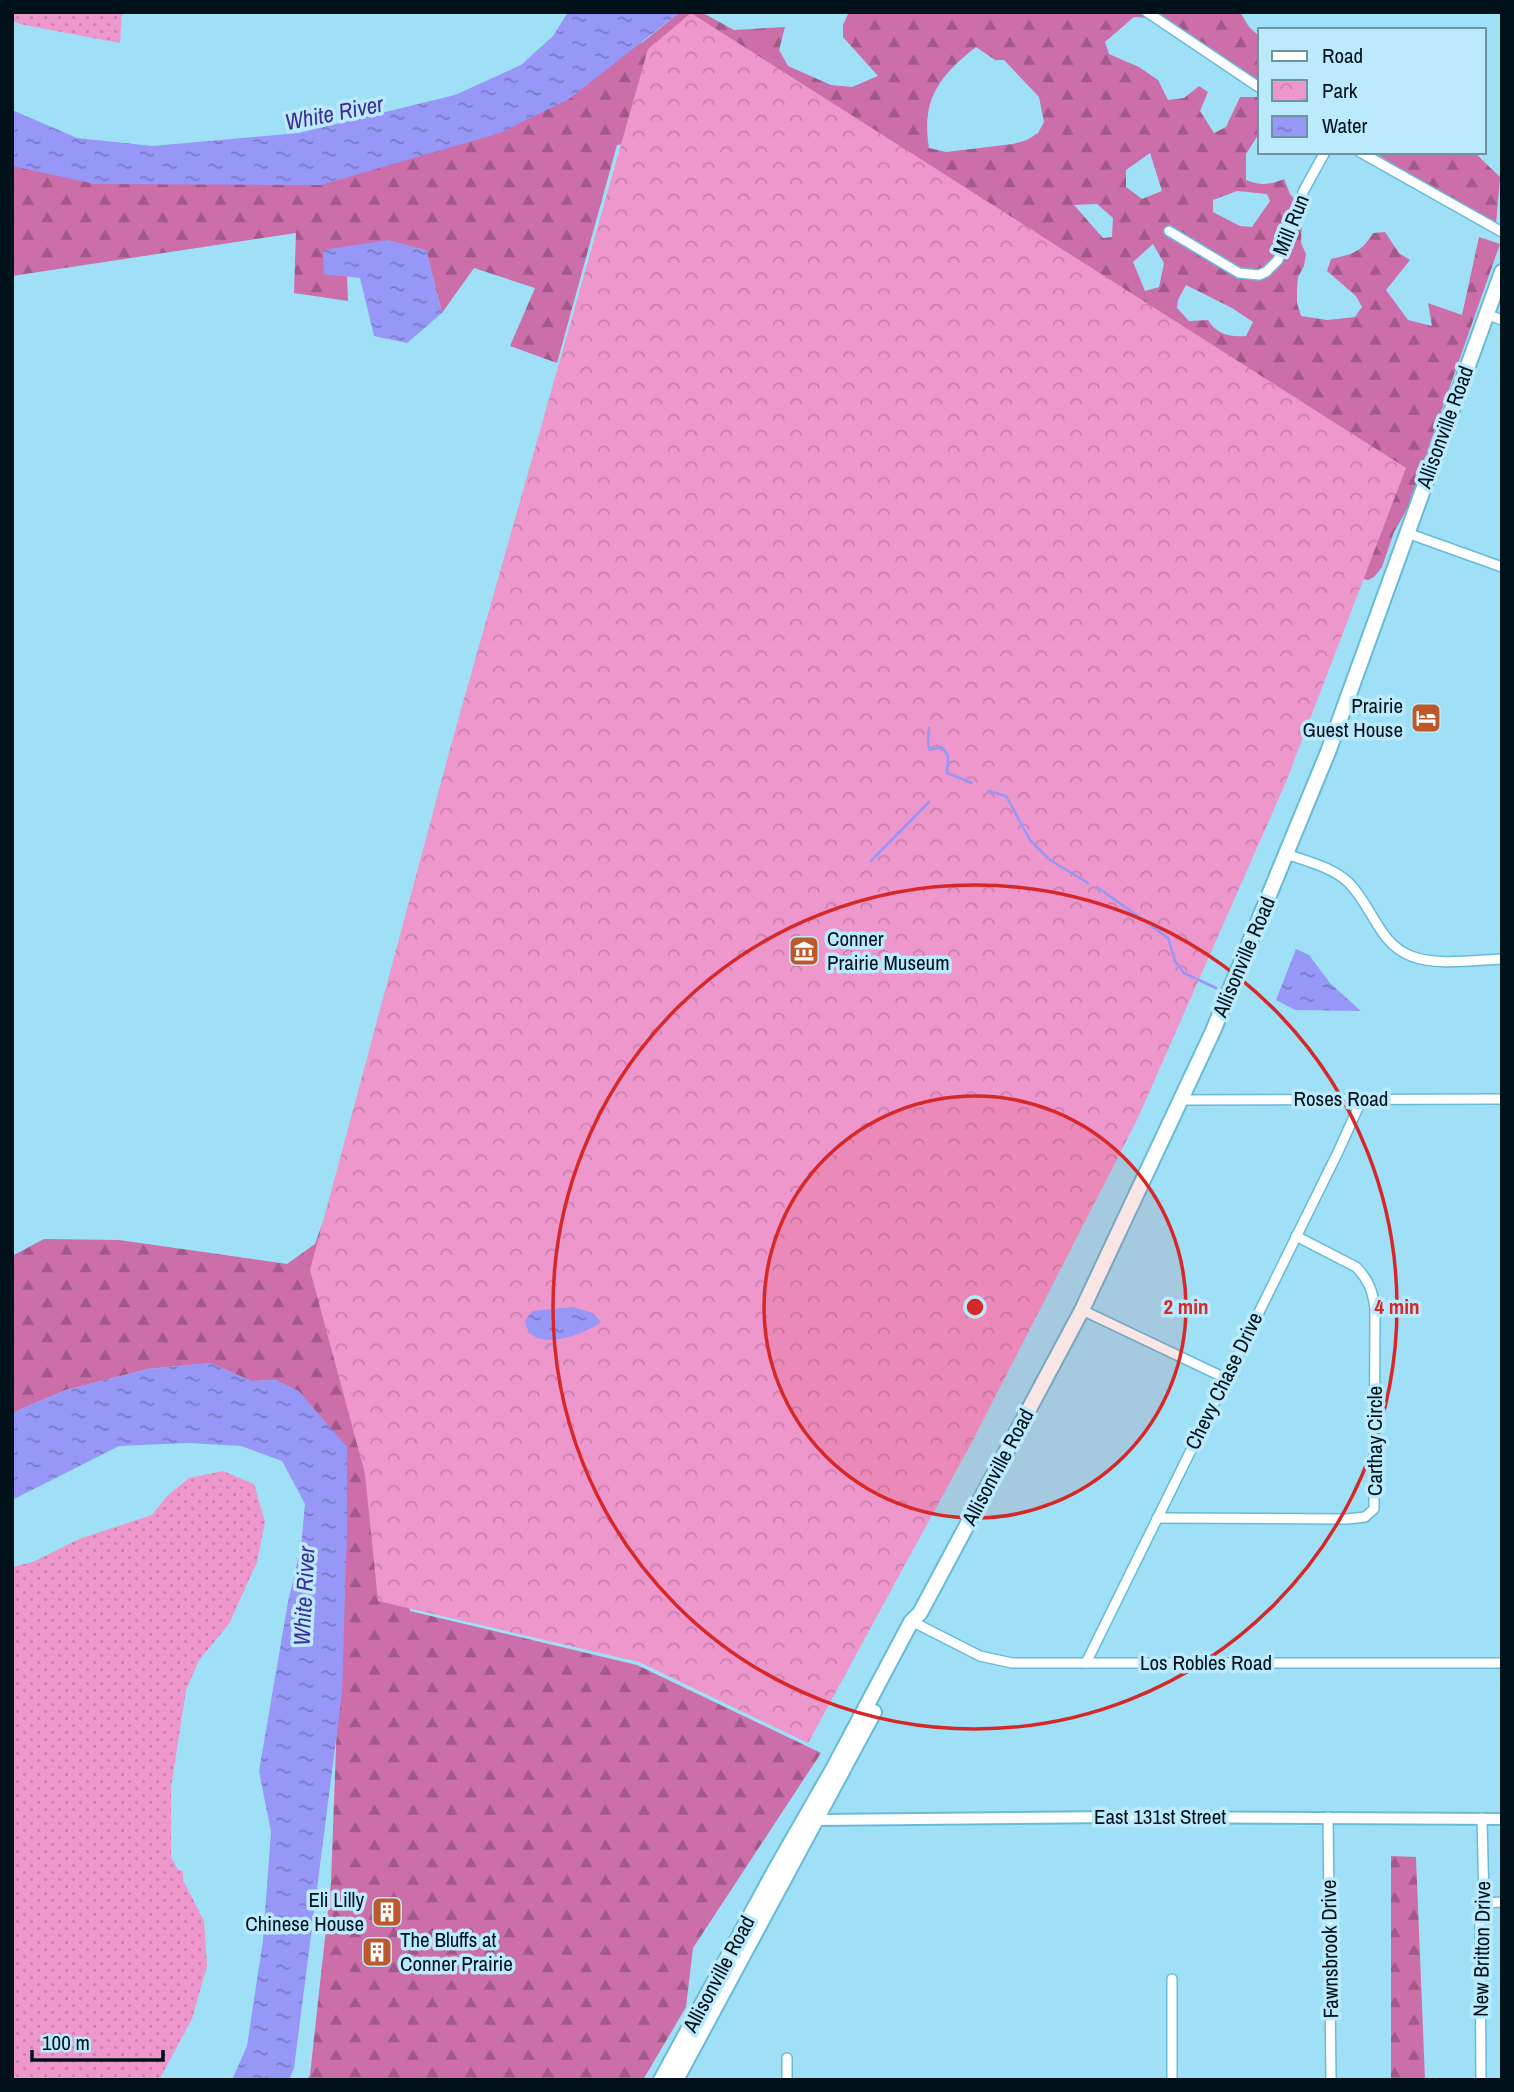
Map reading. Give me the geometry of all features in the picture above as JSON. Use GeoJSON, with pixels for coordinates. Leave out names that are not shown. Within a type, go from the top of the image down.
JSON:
{"type":"FeatureCollection","features":[{"type":"Feature","properties":{"kind":"main road","name":"Allisonville Road"},"geometry":{"type":"LineString","coordinates":[[676,2080],[817,1820],[1082,1310],[1213,1031],[1328,752],[1502,272]]}},
{"type":"Feature","properties":{"kind":"main road","name":"Allisonville Road"},"geometry":{"type":"LineString","coordinates":[[661,2080],[911,1622],[920,1619]]}},
{"type":"Feature","properties":{"kind":"street"},"geometry":{"type":"LineString","coordinates":[[1147,12],[1258,87]]}},
{"type":"Feature","properties":{"kind":"street","name":"Mill Run"},"geometry":{"type":"LineString","coordinates":[[1169,231],[1238,273],[1259,275],[1266,272],[1278,260],[1304,190],[1324,154]]}},
{"type":"Feature","properties":{"kind":"street"},"geometry":{"type":"LineString","coordinates":[[1364,154],[1502,232]]}},
{"type":"Feature","properties":{"kind":"street"},"geometry":{"type":"LineString","coordinates":[[1486,314],[1502,320]]}},
{"type":"Feature","properties":{"kind":"street"},"geometry":{"type":"LineString","coordinates":[[1407,533],[1502,566]]}},
{"type":"Feature","properties":{"kind":"street"},"geometry":{"type":"LineString","coordinates":[[1286,854],[1328,870],[1349,883],[1388,940],[1408,956],[1425,960],[1502,959]]}},
{"type":"Feature","properties":{"kind":"street","name":"Chevy Chase Drive"},"geometry":{"type":"LineString","coordinates":[[1086,1663],[1362,1099]]}},
{"type":"Feature","properties":{"kind":"street","name":"Roses Road"},"geometry":{"type":"LineString","coordinates":[[1181,1100],[1502,1099]]}},
{"type":"Feature","properties":{"kind":"street","name":"Carthay Circle"},"geometry":{"type":"LineString","coordinates":[[1157,1518],[1347,1519],[1365,1517],[1374,1509],[1375,1308],[1372,1290],[1356,1267],[1296,1236]]}},
{"type":"Feature","properties":{"kind":"street"},"geometry":{"type":"LineString","coordinates":[[1082,1310],[1225,1378]]}},
{"type":"Feature","properties":{"kind":"street","name":"Los Robles Road"},"geometry":{"type":"LineString","coordinates":[[920,1619],[993,1660],[1012,1663],[1502,1663]]}},
{"type":"Feature","properties":{"kind":"street","name":"Fawnsbrook Drive"},"geometry":{"type":"LineString","coordinates":[[1328,1817],[1331,2080]]}},
{"type":"Feature","properties":{"kind":"street","name":"New Britton Drive"},"geometry":{"type":"LineString","coordinates":[[1481,2080],[1480,1924],[1484,1903],[1482,1818]]}},
{"type":"Feature","properties":{"kind":"street","name":"East 131st Street"},"geometry":{"type":"LineString","coordinates":[[817,1820],[1502,1818]]}},
{"type":"Feature","properties":{"kind":"street"},"geometry":{"type":"LineString","coordinates":[[1484,1903],[1502,1902]]}},
{"type":"Feature","properties":{"kind":"street"},"geometry":{"type":"LineString","coordinates":[[1172,1979],[1172,2080]]}},
{"type":"Feature","properties":{"kind":"street"},"geometry":{"type":"LineString","coordinates":[[787,2058],[787,2080]]}},
{"type":"Feature","properties":{"kind":"green space"},"geometry":{"type":"Polygon","coordinates":[[[12,12],[122,12],[120,43],[24,25],[12,21],[12,12]]]}},
{"type":"Feature","properties":{"kind":"green space"},"geometry":{"type":"Polygon","coordinates":[[[680,12],[701,12],[734,30],[785,27],[779,50],[788,66],[831,85],[852,87],[878,76],[843,37],[843,25],[849,12],[1240,12],[1258,35],[1258,83],[1148,18],[1134,17],[1105,42],[1109,54],[1139,67],[1158,80],[1168,100],[1184,98],[1199,86],[1208,92],[1200,111],[1214,133],[1226,127],[1240,97],[1258,97],[1258,135],[1246,154],[1246,180],[1265,184],[1284,179],[1290,194],[1299,204],[1302,217],[1301,243],[1306,254],[1298,277],[1297,303],[1301,316],[1327,320],[1355,317],[1362,307],[1356,296],[1327,271],[1331,259],[1355,252],[1373,233],[1385,232],[1399,253],[1410,260],[1386,290],[1408,320],[1432,326],[1428,303],[1462,315],[1479,237],[1500,244],[1421,469],[1418,490],[1394,532],[1382,567],[1368,580],[1356,577],[626,144],[617,145],[557,363],[510,346],[535,288],[474,268],[442,313],[426,250],[324,274],[347,276],[348,301],[294,293],[296,233],[12,276],[12,166],[321,185],[643,42],[680,12]],[[976,47],[952,68],[936,90],[928,116],[929,148],[946,152],[1013,144],[1038,133],[1044,122],[1039,97],[1004,60],[995,60],[976,47]],[[1150,153],[1126,170],[1126,187],[1142,199],[1162,191],[1150,153]],[[1237,191],[1213,200],[1213,212],[1240,226],[1252,227],[1270,201],[1267,194],[1237,191]],[[1097,204],[1074,205],[1103,238],[1112,237],[1113,218],[1097,204]],[[1153,244],[1133,262],[1145,291],[1159,287],[1164,263],[1153,244]],[[1186,285],[1177,308],[1189,321],[1208,320],[1215,329],[1229,335],[1246,336],[1253,322],[1232,308],[1186,285]]]}},
{"type":"Feature","properties":{"kind":"green space","name":"Conner Prairie Museum"},"geometry":{"type":"Polygon","coordinates":[[[691,13],[1406,468],[1286,782],[1137,1120],[974,1438],[808,1743],[639,1662],[378,1601],[365,1474],[310,1270],[453,738],[648,49],[691,13]]]}},
{"type":"Feature","properties":{"kind":"green space"},"geometry":{"type":"Polygon","coordinates":[[[1377,154],[1476,154],[1500,177],[1496,225],[1377,154]]]}},
{"type":"Feature","properties":{"kind":"green space"},"geometry":{"type":"Polygon","coordinates":[[[415,969],[385,1474],[410,1611],[637,1665],[821,1753],[693,1948],[686,2007],[643,2080],[307,2080],[310,2075],[331,1883],[347,1447],[276,1380],[251,1381],[210,1363],[148,1369],[66,1390],[12,1413],[12,1256],[44,1239],[119,1240],[287,1264],[315,1244],[415,969]]]}},
{"type":"Feature","properties":{"kind":"green space"},"geometry":{"type":"Polygon","coordinates":[[[223,1471],[254,1484],[265,1522],[257,1562],[229,1624],[199,1660],[186,1690],[171,1788],[171,1857],[178,1870],[183,1871],[183,1880],[204,1921],[207,1966],[192,2019],[159,2080],[12,2080],[12,1567],[33,1562],[79,1539],[152,1515],[167,1496],[189,1478],[223,1471]]]}},
{"type":"Feature","properties":{"kind":"green space"},"geometry":{"type":"Polygon","coordinates":[[[1391,1856],[1416,1857],[1425,2080],[1391,2080],[1391,1856]]]}},
{"type":"Feature","properties":{"kind":"water"},"geometry":{"type":"Polygon","coordinates":[[[568,12],[680,12],[569,99],[500,133],[321,185],[95,184],[12,166],[12,110],[77,138],[153,146],[299,133],[455,95],[521,65],[553,36],[568,12]]]}},
{"type":"Feature","properties":{"kind":"water"},"geometry":{"type":"Polygon","coordinates":[[[388,240],[426,250],[442,313],[407,343],[374,336],[360,278],[324,274],[323,250],[388,240]]]}},
{"type":"Feature","properties":{"kind":"water"},"geometry":{"type":"Polygon","coordinates":[[[1296,949],[1309,955],[1330,983],[1361,1011],[1295,1010],[1276,1000],[1296,949]]]}},
{"type":"Feature","properties":{"kind":"water"},"geometry":{"type":"Polygon","coordinates":[[[573,1307],[593,1313],[601,1322],[583,1332],[558,1339],[546,1340],[529,1331],[525,1321],[532,1311],[573,1307]]]}},
{"type":"Feature","properties":{"kind":"water","name":"White River"},"geometry":{"type":"Polygon","coordinates":[[[210,1363],[251,1381],[276,1380],[299,1391],[347,1447],[342,1693],[294,2068],[289,2080],[232,2080],[247,2046],[263,1940],[271,1832],[259,1771],[288,1602],[301,1546],[305,1504],[282,1461],[241,1446],[188,1443],[119,1446],[12,1500],[12,1413],[66,1390],[148,1369],[210,1363]]]}},
{"type":"Feature","properties":{"kind":"waterway"},"geometry":{"type":"LineString","coordinates":[[929,728],[930,750],[942,747],[948,756],[947,773],[972,783]]}},
{"type":"Feature","properties":{"kind":"waterway"},"geometry":{"type":"LineString","coordinates":[[988,791],[1006,796],[1030,840],[1050,860],[1088,883]]}},
{"type":"Feature","properties":{"kind":"waterway"},"geometry":{"type":"LineString","coordinates":[[871,861],[929,802]]}},
{"type":"Feature","properties":{"kind":"waterway"},"geometry":{"type":"LineString","coordinates":[[1097,887],[1168,938],[1175,961],[1184,973],[1216,988]]}},
{"type":"Feature","properties":{"kind":"place","name":"Prairie Guest House"},"geometry":{"type":"Point","coordinates":[1426,718]}},
{"type":"Feature","properties":{"kind":"place","name":"Conner Prairie Museum"},"geometry":{"type":"Point","coordinates":[804,951]}},
{"type":"Feature","properties":{"kind":"place","name":"Eli Lilly Chinese House"},"geometry":{"type":"Point","coordinates":[387,1912]}},
{"type":"Feature","properties":{"kind":"place","name":"The Bluffs at Conner Prairie"},"geometry":{"type":"Point","coordinates":[377,1952]}}]}
